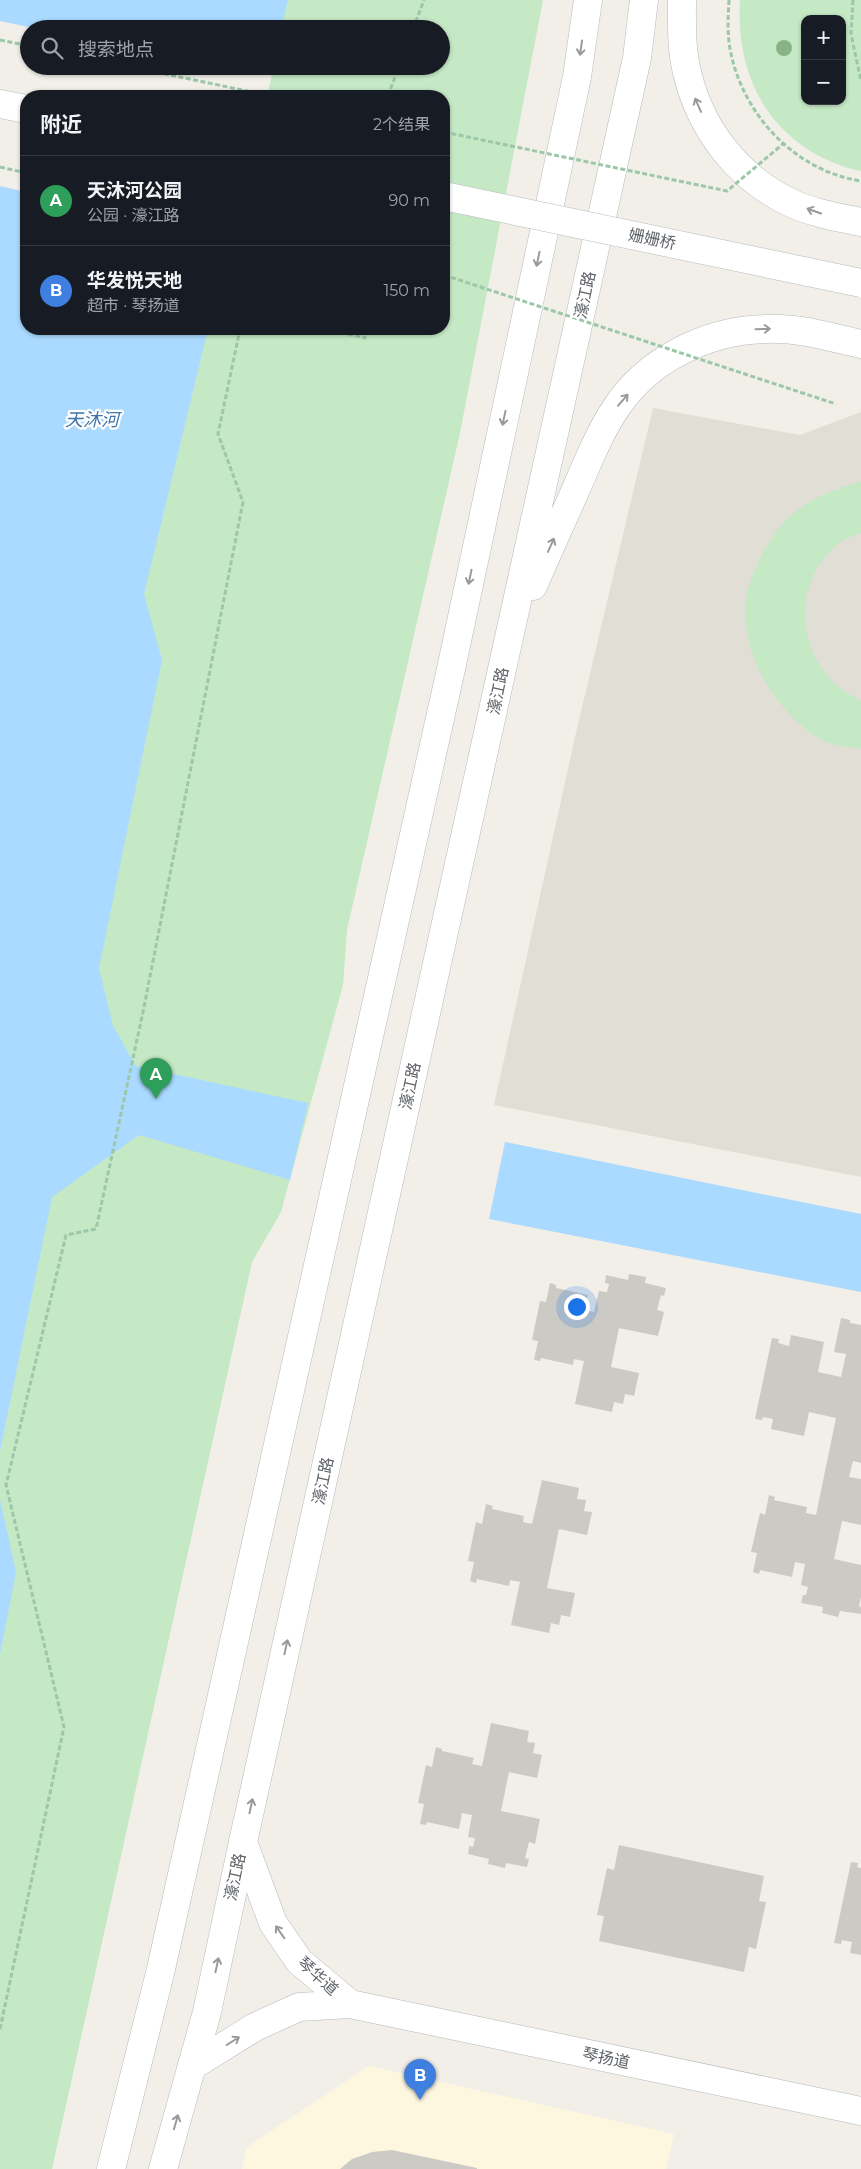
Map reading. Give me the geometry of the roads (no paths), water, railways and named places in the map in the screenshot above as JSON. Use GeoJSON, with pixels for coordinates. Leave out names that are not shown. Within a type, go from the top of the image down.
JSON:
{"type":"FeatureCollection","features":[{"type":"Feature","properties":{"kind":"main road"},"geometry":{"type":"LineString","coordinates":[[111,2169],[164,1959],[444,698],[577,77],[588,0]]}},
{"type":"Feature","properties":{"kind":"main road","name":"濠江路"},"geometry":{"type":"LineString","coordinates":[[163,2169],[207,2012],[637,58],[644,0]]}},
{"type":"Feature","properties":{"kind":"main road"},"geometry":{"type":"LineString","coordinates":[[682,0],[683,43],[687,72],[695,100],[723,150],[751,177],[791,203],[818,213],[861,222]]}},
{"type":"Feature","properties":{"kind":"main road"},"geometry":{"type":"LineString","coordinates":[[0,104],[20,108]]}},
{"type":"Feature","properties":{"kind":"main road","name":"姗姗桥"},"geometry":{"type":"LineString","coordinates":[[450,197],[861,283]]}},
{"type":"Feature","properties":{"kind":"main road"},"geometry":{"type":"LineString","coordinates":[[510,637],[602,431],[617,406],[657,365],[682,350],[708,339],[736,331],[794,330],[861,344]]}},
{"type":"Feature","properties":{"kind":"main road","name":"琴华道"},"geometry":{"type":"LineString","coordinates":[[243,1842],[273,1923],[300,1961],[350,2004]]}},
{"type":"Feature","properties":{"kind":"main road","name":"琴华道"},"geometry":{"type":"LineString","coordinates":[[192,2066],[255,2027],[299,2007],[350,2004]]}},
{"type":"Feature","properties":{"kind":"main road","name":"琴扬道"},"geometry":{"type":"LineString","coordinates":[[350,2004],[861,2111]]}},
{"type":"Feature","properties":{"kind":"water","name":"天沐河"},"geometry":{"type":"Polygon","coordinates":[[[0,0],[288,0],[283,20],[20,20],[20,75],[27,75],[26,90],[20,90],[20,335],[207,335],[144,594],[162,660],[99,968],[113,1026],[136,1066],[308,1103],[290,1180],[139,1135],[52,1197],[0,1451],[0,0]]]}},
{"type":"Feature","properties":{"kind":"water"},"geometry":{"type":"Polygon","coordinates":[[[505,1142],[861,1214],[861,1292],[489,1219],[505,1142]]]}},
{"type":"Feature","properties":{"kind":"water"},"geometry":{"type":"Polygon","coordinates":[[[0,1500],[16,1572],[0,1654],[0,1500]]]}},
{"type":"Feature","properties":{"kind":"place","name":"天沐河公园"},"geometry":{"type":"Point","coordinates":[156,1099]}},
{"type":"Feature","properties":{"kind":"place","name":"华发悦天地"},"geometry":{"type":"Point","coordinates":[420,2100]}}]}
